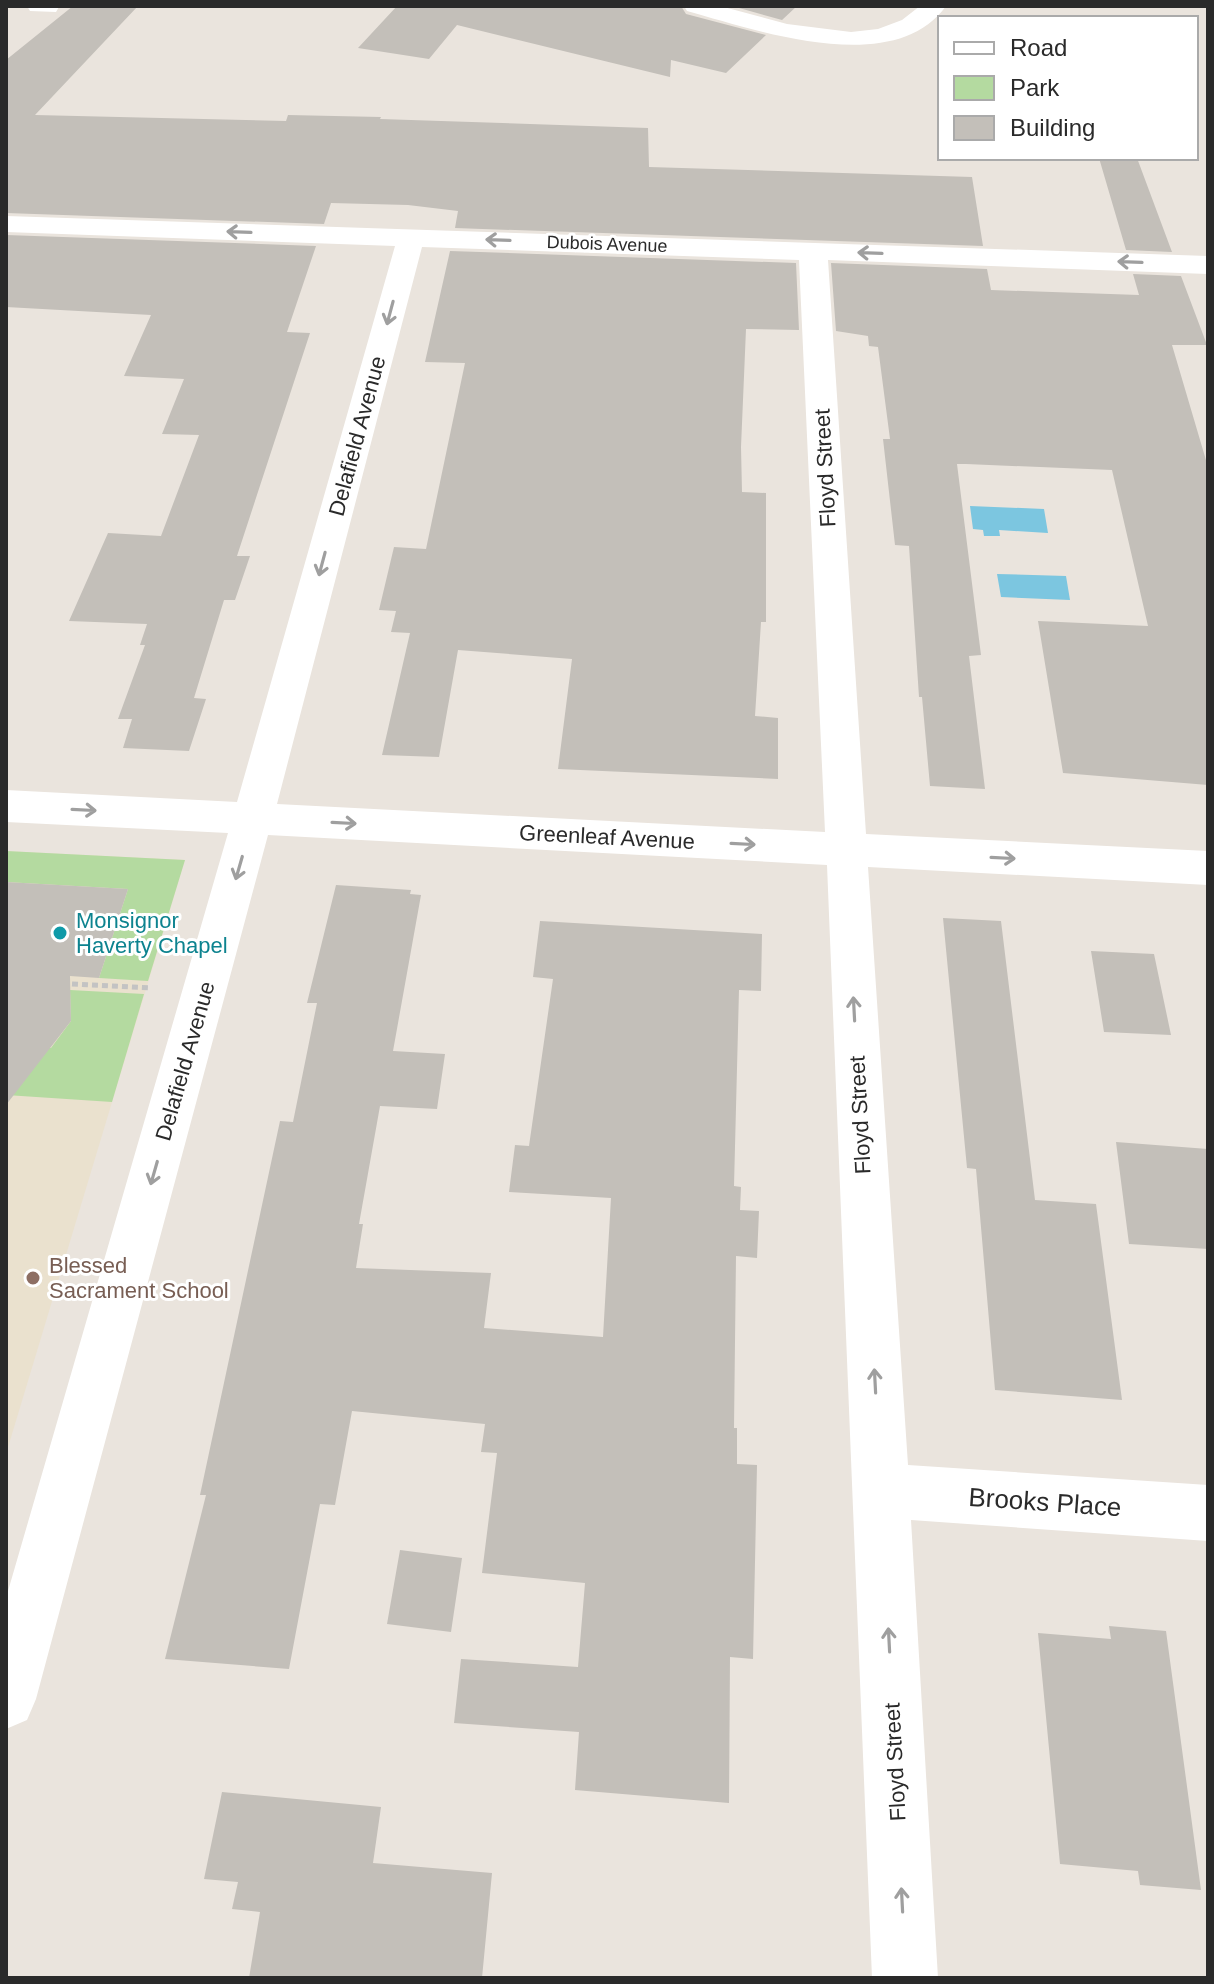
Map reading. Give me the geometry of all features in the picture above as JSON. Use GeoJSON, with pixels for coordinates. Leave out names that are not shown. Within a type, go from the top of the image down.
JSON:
{"type":"FeatureCollection","features":[{"type":"Feature","properties":{"kind":"street"},"geometry":{"type":"LineString","coordinates":[[695,6],[810,34],[866,38],[909,26],[935,6]]}},
{"type":"Feature","properties":{"kind":"street","name":"Dubois Avenue"},"geometry":{"type":"LineString","coordinates":[[6,224],[1208,265]]}},
{"type":"Feature","properties":{"kind":"street","name":"Delafield Avenue"},"geometry":{"type":"LineString","coordinates":[[6,1699],[253,818],[411,237]]}},
{"type":"Feature","properties":{"kind":"street","name":"Floyd Street"},"geometry":{"type":"LineString","coordinates":[[813,251],[882,1491],[905,1978]]}},
{"type":"Feature","properties":{"kind":"street","name":"Greenleaf Avenue"},"geometry":{"type":"LineString","coordinates":[[6,806],[1208,868]]}},
{"type":"Feature","properties":{"kind":"street","name":"Brooks Place"},"geometry":{"type":"LineString","coordinates":[[882,1491],[1208,1513]]}},
{"type":"Feature","properties":{"kind":"path"},"geometry":{"type":"LineString","coordinates":[[72,984],[156,988]]}},
{"type":"Feature","properties":{"kind":"shaded area","name":"Blessed Sacrament School"},"geometry":{"type":"Polygon","coordinates":[[[6,851],[185,860],[6,1454],[6,851]]]}},
{"type":"Feature","properties":{"kind":"green space"},"geometry":{"type":"Polygon","coordinates":[[[6,851],[185,860],[148,981],[99,978],[128,889],[6,882],[6,851]]]}},
{"type":"Feature","properties":{"kind":"green space"},"geometry":{"type":"Polygon","coordinates":[[[70,990],[144,994],[112,1102],[6,1095],[6,1045],[51,1048],[71,1021],[70,990]]]}},
{"type":"Feature","properties":{"kind":"water"},"geometry":{"type":"Polygon","coordinates":[[[970,506],[1044,509],[1048,533],[999,530],[1000,536],[984,536],[983,530],[973,529],[970,506]]]}},
{"type":"Feature","properties":{"kind":"water"},"geometry":{"type":"Polygon","coordinates":[[[997,574],[1066,576],[1070,600],[1001,597],[997,574]]]}},
{"type":"Feature","properties":{"kind":"building"},"geometry":{"type":"Polygon","coordinates":[[[73,6],[138,6],[35,115],[286,121],[288,115],[648,128],[649,167],[972,177],[983,246],[455,228],[458,211],[408,205],[331,203],[324,224],[6,213],[6,60],[73,6]]]}},
{"type":"Feature","properties":{"kind":"building"},"geometry":{"type":"Polygon","coordinates":[[[397,6],[681,6],[686,14],[766,35],[726,73],[671,60],[670,77],[457,25],[429,59],[358,48],[397,6]]]}},
{"type":"Feature","properties":{"kind":"building"},"geometry":{"type":"Polygon","coordinates":[[[732,6],[797,6],[782,20],[732,6]]]}},
{"type":"Feature","properties":{"kind":"building"},"geometry":{"type":"Polygon","coordinates":[[[1100,160],[1138,160],[1172,252],[1126,250],[1100,160]]]}},
{"type":"Feature","properties":{"kind":"building"},"geometry":{"type":"Polygon","coordinates":[[[6,235],[316,246],[287,332],[310,333],[237,556],[250,556],[235,600],[224,600],[194,698],[206,699],[189,751],[123,748],[132,719],[118,719],[145,645],[140,645],[147,624],[69,621],[108,533],[161,536],[199,435],[162,434],[184,379],[124,376],[151,315],[6,307],[6,235]]]}},
{"type":"Feature","properties":{"kind":"building"},"geometry":{"type":"Polygon","coordinates":[[[450,251],[796,263],[799,330],[746,329],[741,447],[742,492],[766,493],[766,622],[761,622],[755,716],[778,718],[778,779],[558,769],[572,659],[458,650],[439,757],[382,755],[410,633],[391,632],[396,611],[379,610],[394,547],[426,549],[465,363],[425,362],[450,251]]]}},
{"type":"Feature","properties":{"kind":"building"},"geometry":{"type":"Polygon","coordinates":[[[831,263],[987,269],[991,290],[1139,295],[1133,274],[1181,276],[1207,345],[1172,345],[1208,467],[1208,785],[1063,773],[1038,621],[1148,626],[1112,470],[957,464],[981,655],[969,656],[985,789],[930,786],[922,697],[919,697],[909,546],[895,545],[883,439],[890,439],[878,347],[869,346],[868,336],[836,331],[831,263]]]}},
{"type":"Feature","properties":{"kind":"building","name":"Monsignor Haverty Chapel"},"geometry":{"type":"Polygon","coordinates":[[[6,882],[128,889],[99,978],[70,976],[71,1021],[6,1105],[6,882]]]}},
{"type":"Feature","properties":{"kind":"building"},"geometry":{"type":"Polygon","coordinates":[[[336,885],[411,890],[410,894],[421,895],[393,1051],[445,1054],[437,1109],[380,1106],[359,1224],[363,1224],[356,1268],[491,1273],[484,1328],[603,1337],[611,1198],[509,1192],[515,1145],[529,1146],[553,979],[533,977],[540,921],[762,934],[761,991],[739,990],[734,1186],[741,1187],[740,1210],[759,1211],[757,1258],[736,1256],[734,1428],[737,1428],[737,1464],[757,1465],[753,1659],[730,1657],[729,1803],[575,1790],[579,1732],[454,1723],[461,1659],[578,1667],[585,1583],[482,1573],[497,1453],[481,1452],[485,1424],[352,1411],[335,1505],[320,1504],[289,1669],[165,1659],[206,1495],[200,1495],[280,1121],[293,1122],[317,1003],[307,1003],[336,885]]]}},
{"type":"Feature","properties":{"kind":"building"},"geometry":{"type":"Polygon","coordinates":[[[943,918],[1001,921],[1035,1200],[1096,1204],[1122,1400],[995,1390],[976,1169],[967,1168],[943,918]]]}},
{"type":"Feature","properties":{"kind":"building"},"geometry":{"type":"Polygon","coordinates":[[[1091,951],[1154,954],[1171,1035],[1104,1032],[1091,951]]]}},
{"type":"Feature","properties":{"kind":"building"},"geometry":{"type":"Polygon","coordinates":[[[1116,1142],[1208,1149],[1208,1249],[1129,1244],[1116,1142]]]}},
{"type":"Feature","properties":{"kind":"building"},"geometry":{"type":"Polygon","coordinates":[[[400,1550],[462,1558],[451,1632],[387,1624],[400,1550]]]}},
{"type":"Feature","properties":{"kind":"building"},"geometry":{"type":"Polygon","coordinates":[[[1109,1626],[1166,1631],[1201,1890],[1140,1885],[1138,1871],[1060,1864],[1038,1633],[1111,1639],[1109,1626]]]}},
{"type":"Feature","properties":{"kind":"building"},"geometry":{"type":"Polygon","coordinates":[[[222,1792],[381,1807],[373,1863],[492,1873],[482,1978],[249,1978],[260,1912],[232,1909],[238,1882],[204,1879],[222,1792]]]}},
{"type":"Feature","properties":{"kind":"place","name":"Monsignor Haverty Chapel"},"geometry":{"type":"Point","coordinates":[60,933]}},
{"type":"Feature","properties":{"kind":"place","name":"Blessed Sacrament School"},"geometry":{"type":"Point","coordinates":[33,1278]}}]}
